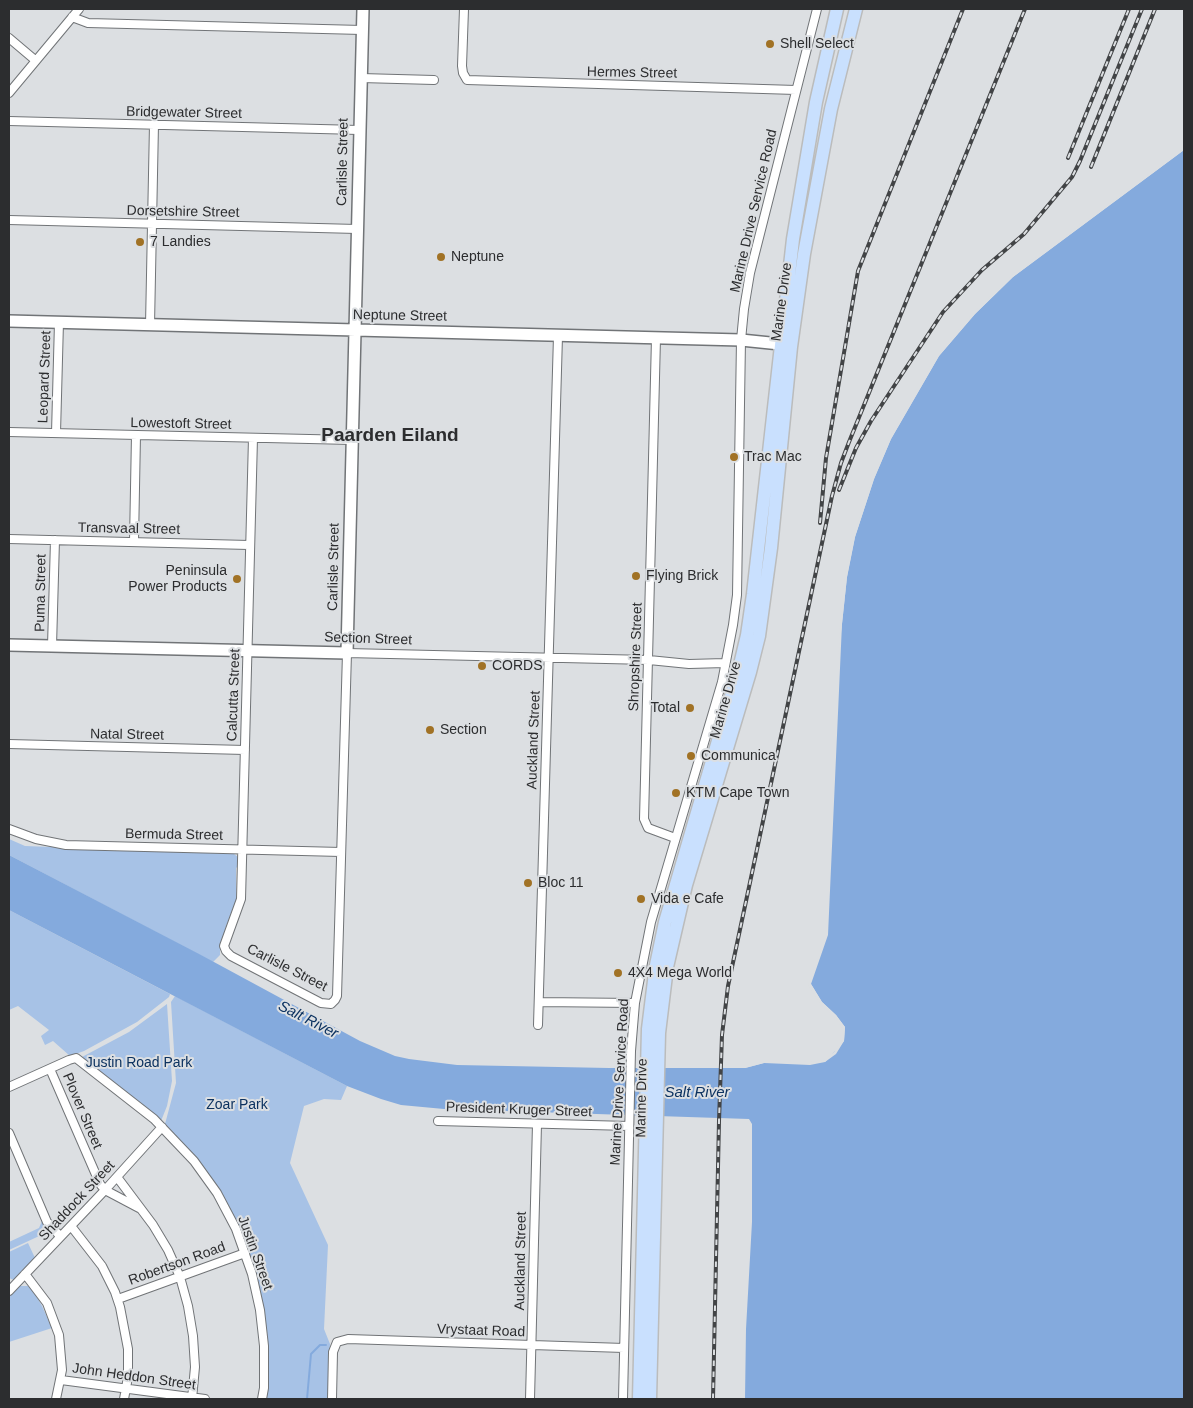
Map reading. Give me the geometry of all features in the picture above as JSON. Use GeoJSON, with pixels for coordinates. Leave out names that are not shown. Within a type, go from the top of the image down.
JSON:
{"type":"FeatureCollection","features":[{"type":"Feature","properties":{"kind":"main road","name":"Marine Drive"},"geometry":{"type":"LineString","coordinates":[[639,1399],[653,1051],[675,927],[759,636],[769,565],[792,239],[816,102],[837,9]]}},
{"type":"Feature","properties":{"kind":"main road","name":"Marine Drive"},"geometry":{"type":"LineString","coordinates":[[785,346],[831,109],[856,9]]}},
{"type":"Feature","properties":{"kind":"main road","name":"Marine Drive"},"geometry":{"type":"LineString","coordinates":[[650,1399],[651,1120]]}},
{"type":"Feature","properties":{"kind":"street"},"geometry":{"type":"LineString","coordinates":[[9,93],[79,9]]}},
{"type":"Feature","properties":{"kind":"street","name":"Carlisle Street"},"geometry":{"type":"LineString","coordinates":[[225,949],[231,956],[321,1003],[328,1004],[336,998],[338,990],[363,9]]}},
{"type":"Feature","properties":{"kind":"street","name":"Hermes Street"},"geometry":{"type":"LineString","coordinates":[[464,9],[462,73],[467,80],[796,90]]}},
{"type":"Feature","properties":{"kind":"street","name":"Marine Drive Service Road"},"geometry":{"type":"LineString","coordinates":[[623,1399],[631,1050],[635,1003],[651,922],[726,663],[737,595],[741,340],[750,273],[817,9]]}},
{"type":"Feature","properties":{"kind":"street"},"geometry":{"type":"LineString","coordinates":[[72,17],[88,23],[362,30]]}},
{"type":"Feature","properties":{"kind":"street"},"geometry":{"type":"LineString","coordinates":[[9,38],[35,60]]}},
{"type":"Feature","properties":{"kind":"street"},"geometry":{"type":"LineString","coordinates":[[361,78],[434,80]]}},
{"type":"Feature","properties":{"kind":"street","name":"Bridgewater Street"},"geometry":{"type":"LineString","coordinates":[[9,121],[359,130]]}},
{"type":"Feature","properties":{"kind":"street"},"geometry":{"type":"LineString","coordinates":[[150,325],[154,124]]}},
{"type":"Feature","properties":{"kind":"street","name":"Dorsetshire Street"},"geometry":{"type":"LineString","coordinates":[[9,220],[357,229]]}},
{"type":"Feature","properties":{"kind":"street","name":"Neptune Street"},"geometry":{"type":"LineString","coordinates":[[9,321],[741,340],[785,346]]}},
{"type":"Feature","properties":{"kind":"street","name":"Leopard Street"},"geometry":{"type":"LineString","coordinates":[[56,433],[59,322]]}},
{"type":"Feature","properties":{"kind":"street","name":"Auckland Street"},"geometry":{"type":"LineString","coordinates":[[538,1025],[558,336]]}},
{"type":"Feature","properties":{"kind":"street","name":"Shropshire Street"},"geometry":{"type":"LineString","coordinates":[[656,338],[644,819],[648,828],[674,838]]}},
{"type":"Feature","properties":{"kind":"street","name":"Lowestoft Street"},"geometry":{"type":"LineString","coordinates":[[9,432],[352,440]]}},
{"type":"Feature","properties":{"kind":"street"},"geometry":{"type":"LineString","coordinates":[[134,542],[136,435]]}},
{"type":"Feature","properties":{"kind":"street","name":"Calcutta Street"},"geometry":{"type":"LineString","coordinates":[[225,949],[225,944],[240,904],[253,438]]}},
{"type":"Feature","properties":{"kind":"street","name":"Transvaal Street"},"geometry":{"type":"LineString","coordinates":[[9,538],[249,545]]}},
{"type":"Feature","properties":{"kind":"street","name":"Puma Street"},"geometry":{"type":"LineString","coordinates":[[52,646],[55,540]]}},
{"type":"Feature","properties":{"kind":"street","name":"Section Street"},"geometry":{"type":"LineString","coordinates":[[9,645],[649,660],[689,664],[726,663]]}},
{"type":"Feature","properties":{"kind":"street","name":"Natal Street"},"geometry":{"type":"LineString","coordinates":[[9,744],[245,750]]}},
{"type":"Feature","properties":{"kind":"street","name":"Bermuda Street"},"geometry":{"type":"LineString","coordinates":[[9,829],[36,839],[66,845],[341,852]]}},
{"type":"Feature","properties":{"kind":"street"},"geometry":{"type":"LineString","coordinates":[[539,1002],[635,1003]]}},
{"type":"Feature","properties":{"kind":"street","name":"Justin Street"},"geometry":{"type":"LineString","coordinates":[[50,1069],[76,1058],[147,1113],[162,1127],[194,1161],[217,1194],[236,1229],[254,1281],[260,1310],[264,1346],[264,1388],[262,1399]]}},
{"type":"Feature","properties":{"kind":"street"},"geometry":{"type":"LineString","coordinates":[[9,1087],[50,1069]]}},
{"type":"Feature","properties":{"kind":"street","name":"Plover Street"},"geometry":{"type":"LineString","coordinates":[[50,1069],[96,1177],[105,1190]]}},
{"type":"Feature","properties":{"kind":"street","name":"President Kruger Street"},"geometry":{"type":"LineString","coordinates":[[438,1121],[537,1124],[629,1122]]}},
{"type":"Feature","properties":{"kind":"street","name":"Auckland Street"},"geometry":{"type":"LineString","coordinates":[[530,1399],[537,1124]]}},
{"type":"Feature","properties":{"kind":"street","name":"Shaddock Street"},"geometry":{"type":"LineString","coordinates":[[9,1290],[105,1190],[162,1127]]}},
{"type":"Feature","properties":{"kind":"street"},"geometry":{"type":"LineString","coordinates":[[9,1133],[47,1222],[60,1236]]}},
{"type":"Feature","properties":{"kind":"street"},"geometry":{"type":"LineString","coordinates":[[116,1177],[161,1237],[180,1277],[194,1336],[195,1367],[192,1398]]}},
{"type":"Feature","properties":{"kind":"street"},"geometry":{"type":"LineString","coordinates":[[105,1190],[140,1209]]}},
{"type":"Feature","properties":{"kind":"street"},"geometry":{"type":"LineString","coordinates":[[71,1226],[98,1260],[118,1299],[127,1341],[128,1367],[124,1399]]}},
{"type":"Feature","properties":{"kind":"street","name":"Robertson Road"},"geometry":{"type":"LineString","coordinates":[[118,1299],[245,1253]]}},
{"type":"Feature","properties":{"kind":"street"},"geometry":{"type":"LineString","coordinates":[[25,1274],[42,1294],[56,1323],[61,1346],[61,1380],[56,1399]]}},
{"type":"Feature","properties":{"kind":"street","name":"Vrystaat Road"},"geometry":{"type":"LineString","coordinates":[[332,1399],[333,1352],[337,1342],[348,1340],[624,1348]]}},
{"type":"Feature","properties":{"kind":"street","name":"John Heddon Street"},"geometry":{"type":"LineString","coordinates":[[61,1380],[205,1399]]}},
{"type":"Feature","properties":{"kind":"green space"},"geometry":{"type":"Polygon","coordinates":[[[9,839],[25,846],[234,854],[238,857],[239,865],[236,868],[236,900],[220,945],[220,955],[213,962],[9,855],[9,839]]]}},
{"type":"Feature","properties":{"kind":"green space"},"geometry":{"type":"Polygon","coordinates":[[[9,910],[170,994],[169,997],[137,1022],[84,1051],[70,1056],[53,1041],[45,1045],[41,1036],[49,1030],[18,1006],[9,1010],[9,910]]]}},
{"type":"Feature","properties":{"kind":"green space","name":"Zoar Park"},"geometry":{"type":"Polygon","coordinates":[[[175,996],[347,1086],[341,1100],[324,1099],[304,1106],[290,1163],[328,1245],[324,1329],[330,1344],[328,1399],[266,1399],[267,1331],[259,1287],[247,1248],[238,1227],[199,1162],[165,1124],[176,1083],[171,1002],[175,996]]]}},
{"type":"Feature","properties":{"kind":"green space","name":"Justin Road Park"},"geometry":{"type":"Polygon","coordinates":[[[167,1004],[172,1081],[167,1106],[161,1121],[82,1057],[129,1032],[167,1004]]]}},
{"type":"Feature","properties":{"kind":"green space"},"geometry":{"type":"Polygon","coordinates":[[[39,1210],[50,1231],[9,1250],[9,1242],[39,1228],[42,1221],[37,1211],[39,1210]]]}},
{"type":"Feature","properties":{"kind":"green space"},"geometry":{"type":"Polygon","coordinates":[[[28,1243],[35,1258],[14,1280],[9,1278],[9,1252],[28,1243]]]}},
{"type":"Feature","properties":{"kind":"green space"},"geometry":{"type":"Polygon","coordinates":[[[19,1286],[28,1286],[34,1292],[52,1328],[9,1342],[9,1297],[19,1286]]]}},
{"type":"Feature","properties":{"kind":"water","name":"Salt River"},"geometry":{"type":"Polygon","coordinates":[[[1184,150],[1184,1399],[745,1399],[746,1329],[752,1222],[752,1124],[749,1119],[444,1109],[401,1105],[347,1086],[9,910],[9,855],[201,955],[360,1041],[395,1056],[409,1059],[457,1065],[609,1068],[745,1068],[764,1063],[825,1062],[844,1041],[845,1027],[836,1015],[822,1002],[811,984],[828,935],[842,624],[847,577],[855,537],[874,479],[891,439],[939,356],[975,314],[1013,277],[1184,150]]]}},
{"type":"Feature","properties":{"kind":"pier"},"geometry":{"type":"Polygon","coordinates":[[[1184,148],[1184,150],[1013,277],[975,314],[939,356],[891,439],[874,479],[855,537],[847,577],[838,661],[845,576],[853,536],[872,479],[889,438],[937,354],[973,313],[1012,275],[1184,148]]]}},
{"type":"Feature","properties":{"kind":"pier"},"geometry":{"type":"Polygon","coordinates":[[[810,980],[822,1002],[836,1015],[845,1027],[844,1041],[836,1054],[825,1062],[810,1065],[764,1063],[737,1068],[737,1066],[764,1061],[809,1062],[824,1060],[834,1052],[841,1040],[842,1028],[820,1003],[808,985],[810,980]]]}},
{"type":"Feature","properties":{"kind":"waterway"},"geometry":{"type":"LineString","coordinates":[[307,1399],[311,1354],[320,1345],[326,1345]]}},
{"type":"Feature","properties":{"kind":"railway"},"geometry":{"type":"LineString","coordinates":[[820,523],[826,458],[858,271],[963,9]]}},
{"type":"Feature","properties":{"kind":"railway"},"geometry":{"type":"LineString","coordinates":[[713,1399],[722,1035],[728,986],[832,496],[849,442],[1025,9]]}},
{"type":"Feature","properties":{"kind":"railway"},"geometry":{"type":"LineString","coordinates":[[1068,158],[1129,9]]}},
{"type":"Feature","properties":{"kind":"railway"},"geometry":{"type":"LineString","coordinates":[[839,490],[856,448],[871,421],[943,312],[982,270],[1024,234],[1072,177],[1142,9]]}},
{"type":"Feature","properties":{"kind":"railway"},"geometry":{"type":"LineString","coordinates":[[1091,167],[1155,9]]}},
{"type":"Feature","properties":{"kind":"place","name":"Shell Select"},"geometry":{"type":"Point","coordinates":[770,44]}},
{"type":"Feature","properties":{"kind":"place","name":"7 Landies"},"geometry":{"type":"Point","coordinates":[140,242]}},
{"type":"Feature","properties":{"kind":"place","name":"Neptune"},"geometry":{"type":"Point","coordinates":[441,257]}},
{"type":"Feature","properties":{"kind":"place","name":"Trac Mac"},"geometry":{"type":"Point","coordinates":[734,457]}},
{"type":"Feature","properties":{"kind":"place","name":"Flying Brick"},"geometry":{"type":"Point","coordinates":[636,576]}},
{"type":"Feature","properties":{"kind":"place","name":"Peninsula Power Products"},"geometry":{"type":"Point","coordinates":[237,579]}},
{"type":"Feature","properties":{"kind":"place","name":"CORDS"},"geometry":{"type":"Point","coordinates":[482,666]}},
{"type":"Feature","properties":{"kind":"place","name":"Total"},"geometry":{"type":"Point","coordinates":[690,708]}},
{"type":"Feature","properties":{"kind":"place","name":"Section"},"geometry":{"type":"Point","coordinates":[430,730]}},
{"type":"Feature","properties":{"kind":"place","name":"Communica"},"geometry":{"type":"Point","coordinates":[691,756]}},
{"type":"Feature","properties":{"kind":"place","name":"KTM Cape Town"},"geometry":{"type":"Point","coordinates":[676,793]}},
{"type":"Feature","properties":{"kind":"place","name":"Bloc 11"},"geometry":{"type":"Point","coordinates":[528,883]}},
{"type":"Feature","properties":{"kind":"place","name":"Vida e Cafe"},"geometry":{"type":"Point","coordinates":[641,899]}},
{"type":"Feature","properties":{"kind":"place","name":"4X4 Mega World"},"geometry":{"type":"Point","coordinates":[618,973]}},
{"type":"Feature","properties":{"kind":"district","name":"Paarden Eiland"},"geometry":{"type":"Point","coordinates":[390,436]}}]}
